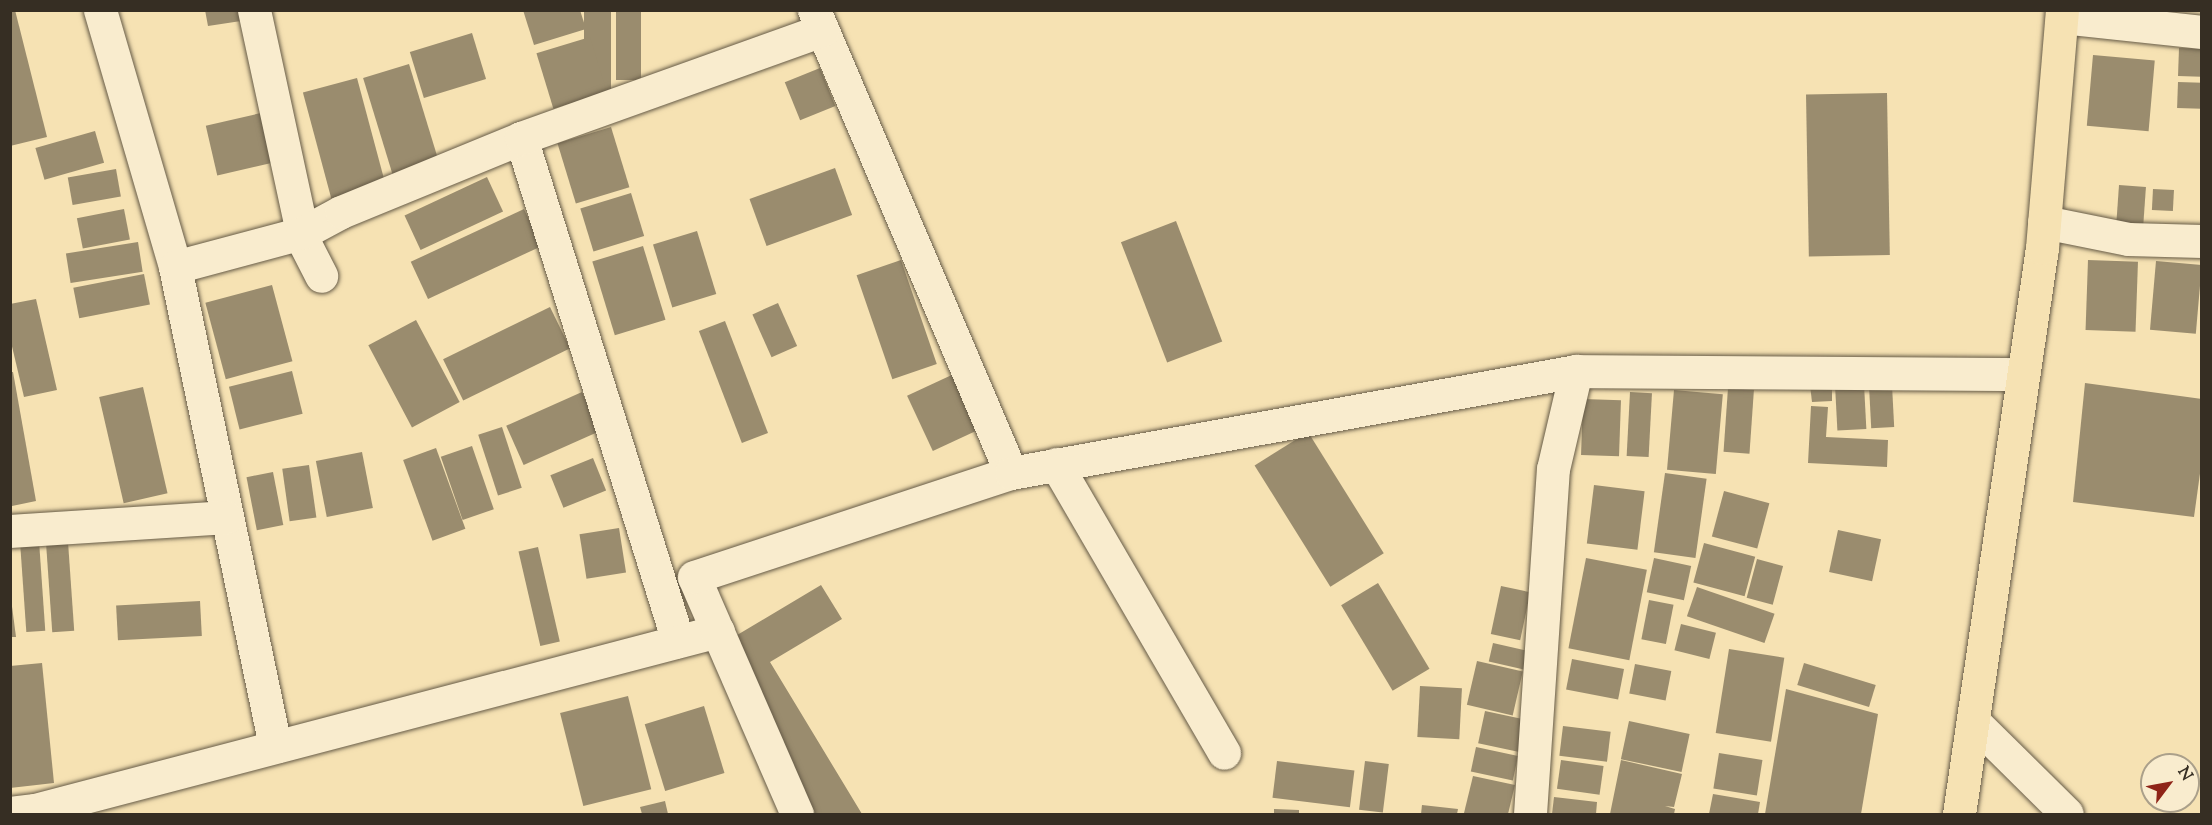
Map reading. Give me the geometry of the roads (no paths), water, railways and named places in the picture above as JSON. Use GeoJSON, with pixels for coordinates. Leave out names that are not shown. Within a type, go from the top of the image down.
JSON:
{"type":"FeatureCollection","features":[{"type":"Feature","properties":{"kind":"main road"},"geometry":{"type":"LineString","coordinates":[[1959,814],[1975,723],[2044,222],[2062,14]]}},
{"type":"Feature","properties":{"kind":"street"},"geometry":{"type":"LineString","coordinates":[[100,10],[175,267],[275,747]]}},
{"type":"Feature","properties":{"kind":"street"},"geometry":{"type":"LineString","coordinates":[[254,10],[302,233],[321,276]]}},
{"type":"Feature","properties":{"kind":"street"},"geometry":{"type":"LineString","coordinates":[[2062,14],[2202,32]]}},
{"type":"Feature","properties":{"kind":"street"},"geometry":{"type":"LineString","coordinates":[[175,267],[302,233],[340,212],[818,20],[1011,473]]}},
{"type":"Feature","properties":{"kind":"street"},"geometry":{"type":"LineString","coordinates":[[521,138],[678,641]]}},
{"type":"Feature","properties":{"kind":"street"},"geometry":{"type":"LineString","coordinates":[[2044,222],[2128,239],[2202,241]]}},
{"type":"Feature","properties":{"kind":"street"},"geometry":{"type":"LineString","coordinates":[[797,814],[694,577],[1011,473],[1576,371],[2022,374]]}},
{"type":"Feature","properties":{"kind":"street"},"geometry":{"type":"LineString","coordinates":[[1530,814],[1553,469],[1576,371]]}},
{"type":"Feature","properties":{"kind":"street"},"geometry":{"type":"LineString","coordinates":[[1056,464],[1224,753]]}},
{"type":"Feature","properties":{"kind":"street"},"geometry":{"type":"LineString","coordinates":[[10,531],[227,517]]}},
{"type":"Feature","properties":{"kind":"street"},"geometry":{"type":"LineString","coordinates":[[10,813],[35,810],[718,631]]}},
{"type":"Feature","properties":{"kind":"street"},"geometry":{"type":"LineString","coordinates":[[1975,723],[2067,814]]}}]}
